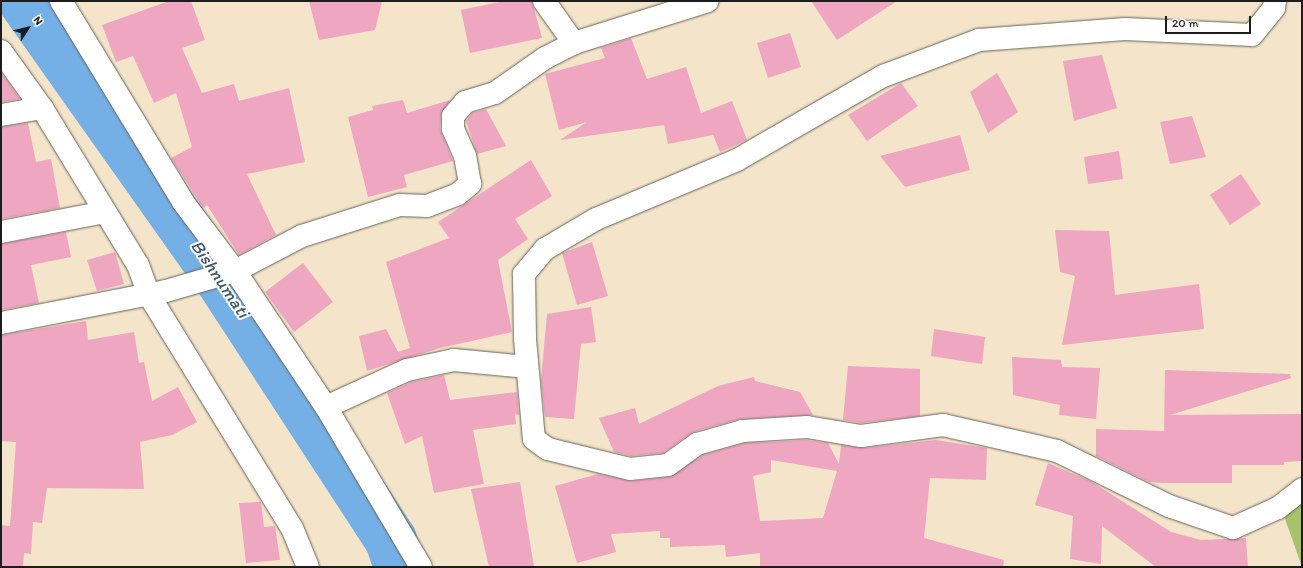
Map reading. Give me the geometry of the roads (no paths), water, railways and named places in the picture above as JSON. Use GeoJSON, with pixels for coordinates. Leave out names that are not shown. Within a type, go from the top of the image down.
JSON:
{"type":"FeatureCollection","features":[{"type":"Feature","properties":{"kind":"street"},"geometry":{"type":"LineString","coordinates":[[61,1],[183,202],[230,272],[326,407],[421,567]]}},
{"type":"Feature","properties":{"kind":"street"},"geometry":{"type":"LineString","coordinates":[[544,1],[574,43]]}},
{"type":"Feature","properties":{"kind":"street"},"geometry":{"type":"LineString","coordinates":[[1,323],[157,293],[230,272],[302,236],[400,205],[427,206],[458,194],[470,184],[453,116],[464,102],[495,93],[545,58],[574,43],[708,1]]}},
{"type":"Feature","properties":{"kind":"street"},"geometry":{"type":"LineString","coordinates":[[1275,1],[1274,8],[1252,35],[1125,29],[979,40],[884,76],[737,160],[596,219],[545,249],[524,274],[527,367],[534,439],[548,449],[630,469],[668,464],[697,444],[743,431],[807,427],[861,436],[943,425],[1057,451],[1169,506],[1233,528],[1278,508],[1302,489]]}},
{"type":"Feature","properties":{"kind":"street"},"geometry":{"type":"LineString","coordinates":[[1,51],[42,108],[138,266],[157,293],[292,528],[308,567]]}},
{"type":"Feature","properties":{"kind":"street"},"geometry":{"type":"LineString","coordinates":[[1,115],[42,108]]}},
{"type":"Feature","properties":{"kind":"street"},"geometry":{"type":"LineString","coordinates":[[1,232],[105,212]]}},
{"type":"Feature","properties":{"kind":"street"},"geometry":{"type":"LineString","coordinates":[[326,407],[406,370],[454,360],[527,367]]}},
{"type":"Feature","properties":{"kind":"waterway","name":"Bishnumati"},"geometry":{"type":"LineString","coordinates":[[24,1],[222,281],[391,540],[400,567]]}}]}
